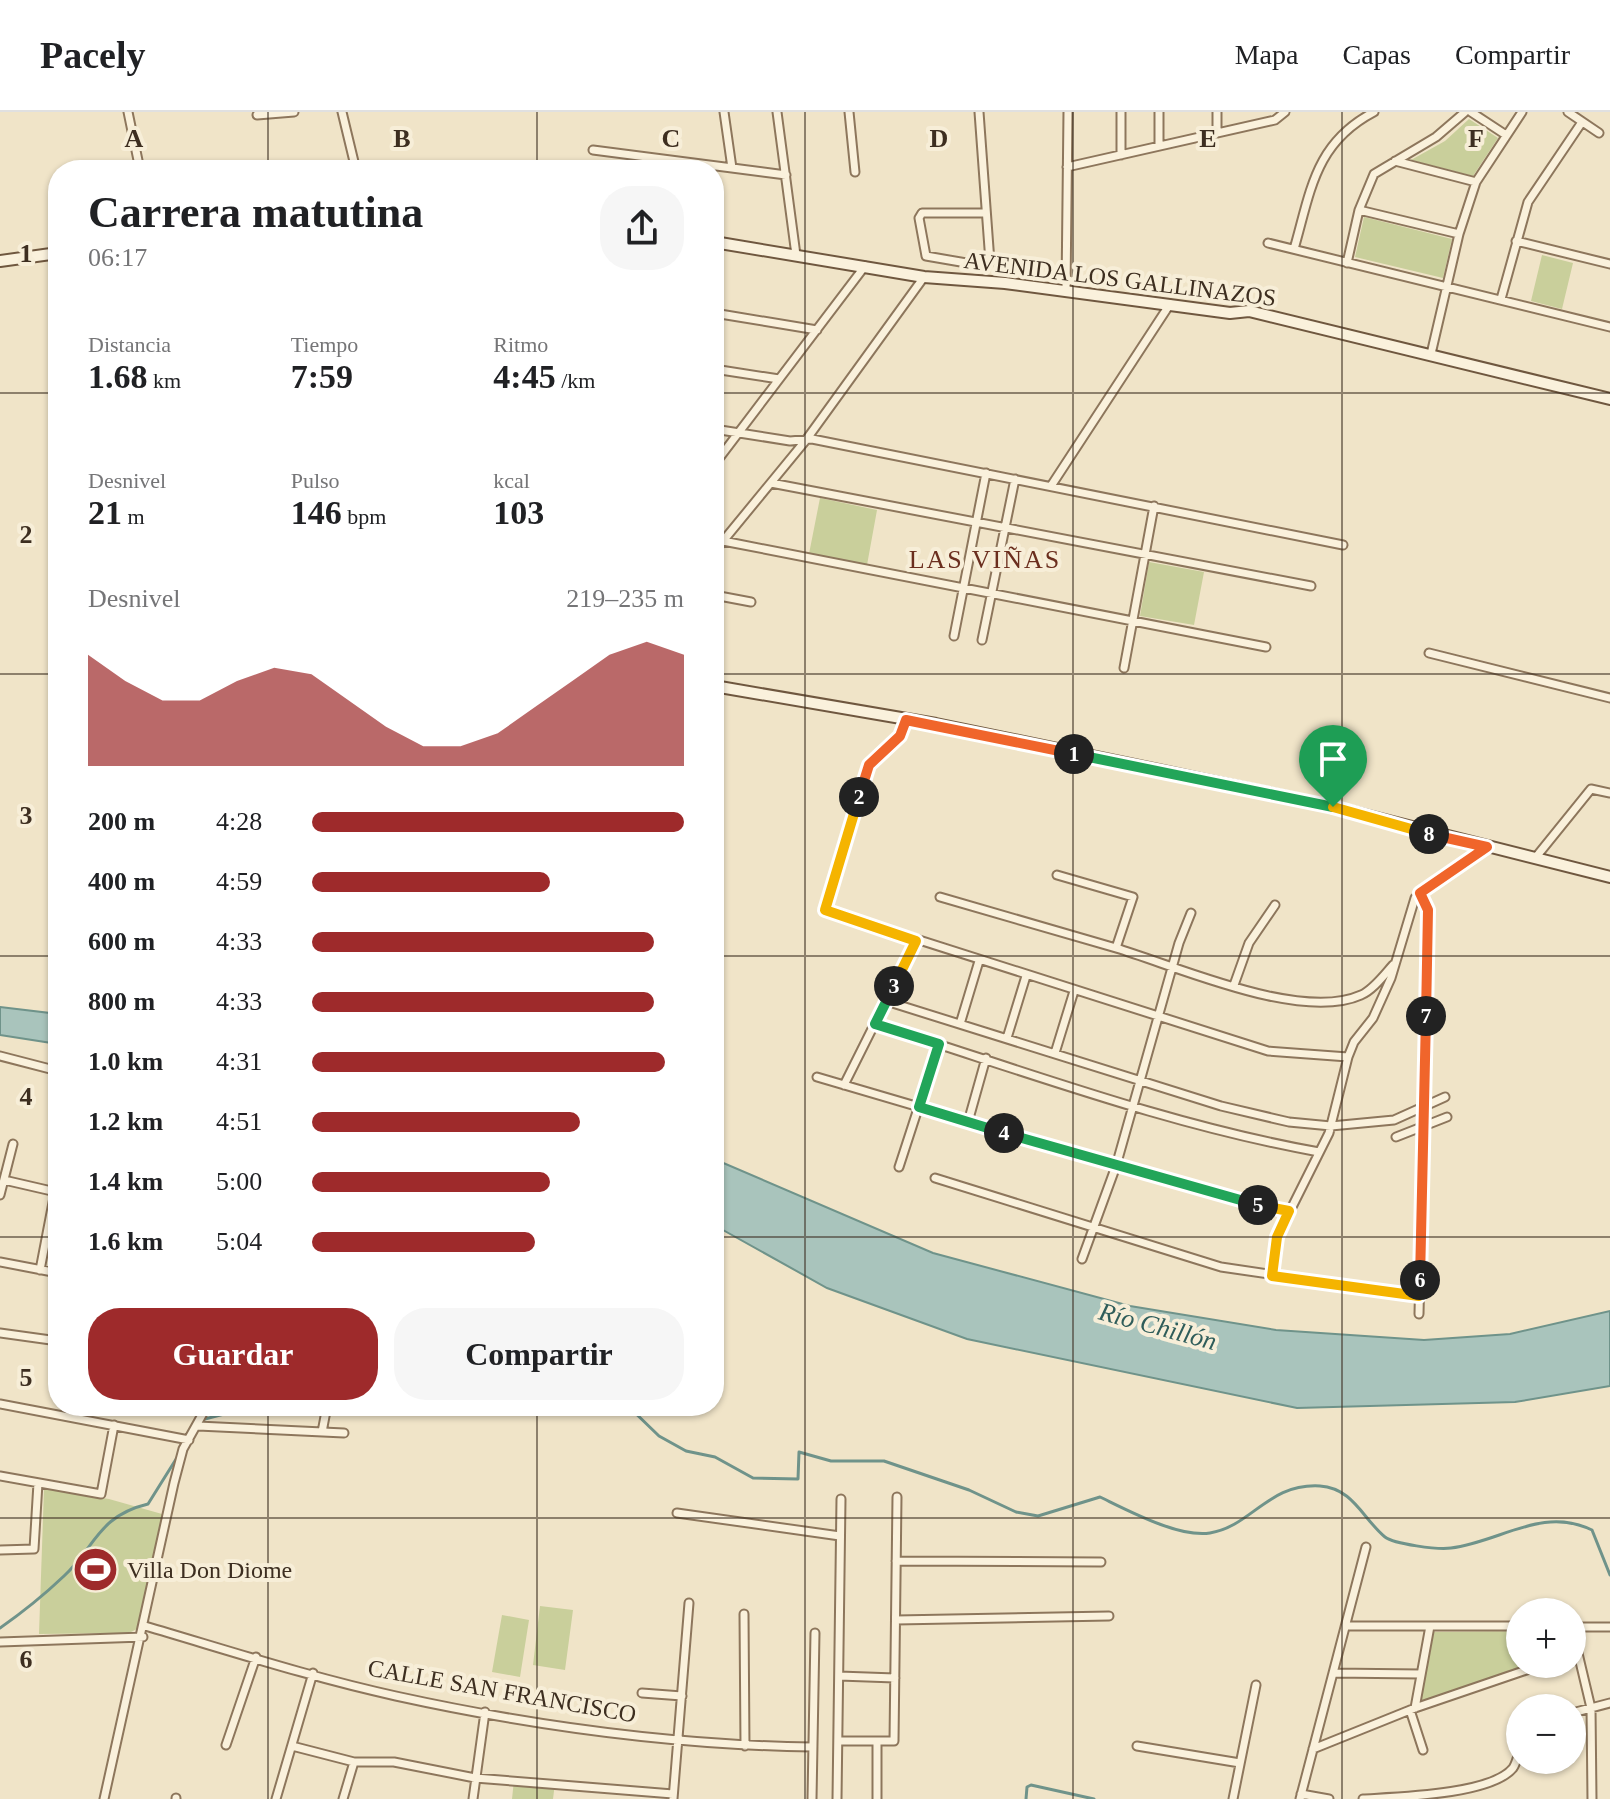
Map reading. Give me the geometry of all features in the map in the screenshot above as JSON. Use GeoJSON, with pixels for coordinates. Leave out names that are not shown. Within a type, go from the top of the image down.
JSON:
{"type":"FeatureCollection","features":[{"type":"Feature","properties":{"kind":"street"},"geometry":{"type":"LineString","coordinates":[[128,112],[138,160]]}},
{"type":"Feature","properties":{"kind":"street"},"geometry":{"type":"LineString","coordinates":[[257,115],[294,112]]}},
{"type":"Feature","properties":{"kind":"street"},"geometry":{"type":"LineString","coordinates":[[342,112],[354,160]]}},
{"type":"Feature","properties":{"kind":"street"},"geometry":{"type":"LineString","coordinates":[[724,112],[732,168]]}},
{"type":"Feature","properties":{"kind":"street"},"geometry":{"type":"LineString","coordinates":[[777,112],[796,253]]}},
{"type":"Feature","properties":{"kind":"street"},"geometry":{"type":"LineString","coordinates":[[849,112],[855,172]]}},
{"type":"Feature","properties":{"kind":"street"},"geometry":{"type":"LineString","coordinates":[[979,112],[986,213],[988,264],[968,265],[926,256],[919,218],[922,213],[986,213]]}},
{"type":"Feature","properties":{"kind":"street"},"geometry":{"type":"LineString","coordinates":[[1066,290],[1068,112]]}},
{"type":"Feature","properties":{"kind":"street"},"geometry":{"type":"LineString","coordinates":[[1121,112],[1121,155]]}},
{"type":"Feature","properties":{"kind":"street"},"geometry":{"type":"LineString","coordinates":[[1159,112],[1159,146]]}},
{"type":"Feature","properties":{"kind":"street"},"geometry":{"type":"LineString","coordinates":[[1217,112],[1217,133]]}},
{"type":"Feature","properties":{"kind":"street"},"geometry":{"type":"LineString","coordinates":[[1294,249],[1317,168],[1333,141],[1352,123],[1374,112]]}},
{"type":"Feature","properties":{"kind":"street"},"geometry":{"type":"LineString","coordinates":[[1347,263],[1359,210],[1374,174],[1436,137],[1468,112],[1506,135]]}},
{"type":"Feature","properties":{"kind":"street"},"geometry":{"type":"LineString","coordinates":[[1431,354],[1459,234],[1476,182],[1522,112]]}},
{"type":"Feature","properties":{"kind":"street"},"geometry":{"type":"LineString","coordinates":[[1568,112],[1599,133]]}},
{"type":"Feature","properties":{"kind":"street"},"geometry":{"type":"LineString","coordinates":[[1067,167],[1275,120],[1283,113]]}},
{"type":"Feature","properties":{"kind":"street"},"geometry":{"type":"LineString","coordinates":[[1501,299],[1528,202],[1582,122]]}},
{"type":"Feature","properties":{"kind":"street"},"geometry":{"type":"LineString","coordinates":[[593,150],[670,160]]}},
{"type":"Feature","properties":{"kind":"street"},"geometry":{"type":"LineString","coordinates":[[1395,161],[1476,182]]}},
{"type":"Feature","properties":{"kind":"street"},"geometry":{"type":"LineString","coordinates":[[724,167],[786,175]]}},
{"type":"Feature","properties":{"kind":"street"},"geometry":{"type":"LineString","coordinates":[[1359,210],[1459,234]]}},
{"type":"Feature","properties":{"kind":"street"},"geometry":{"type":"LineString","coordinates":[[1516,241],[1610,264]]}},
{"type":"Feature","properties":{"kind":"street","name":"AVENIDA LOS GALLINAZOS"},"geometry":{"type":"LineString","coordinates":[[724,243],[796,253],[924,277],[1066,290],[1230,313],[1249,311],[1610,399]]}},
{"type":"Feature","properties":{"kind":"street"},"geometry":{"type":"LineString","coordinates":[[1268,243],[1610,327]]}},
{"type":"Feature","properties":{"kind":"street"},"geometry":{"type":"LineString","coordinates":[[0,261],[48,254]]}},
{"type":"Feature","properties":{"kind":"street"},"geometry":{"type":"LineString","coordinates":[[724,452],[865,266]]}},
{"type":"Feature","properties":{"kind":"street"},"geometry":{"type":"LineString","coordinates":[[724,540],[806,440],[924,277]]}},
{"type":"Feature","properties":{"kind":"street"},"geometry":{"type":"LineString","coordinates":[[1051,486],[1170,304]]}},
{"type":"Feature","properties":{"kind":"street"},"geometry":{"type":"LineString","coordinates":[[724,315],[817,330]]}},
{"type":"Feature","properties":{"kind":"street"},"geometry":{"type":"LineString","coordinates":[[724,371],[779,379]]}},
{"type":"Feature","properties":{"kind":"street"},"geometry":{"type":"LineString","coordinates":[[724,431],[806,440],[986,473],[1343,545]]}},
{"type":"Feature","properties":{"kind":"street"},"geometry":{"type":"LineString","coordinates":[[954,636],[986,473]]}},
{"type":"Feature","properties":{"kind":"street"},"geometry":{"type":"LineString","coordinates":[[982,640],[1015,479]]}},
{"type":"Feature","properties":{"kind":"street"},"geometry":{"type":"LineString","coordinates":[[771,483],[1311,586]]}},
{"type":"Feature","properties":{"kind":"street"},"geometry":{"type":"LineString","coordinates":[[1124,668],[1154,506]]}},
{"type":"Feature","properties":{"kind":"street"},"geometry":{"type":"LineString","coordinates":[[724,541],[1266,647]]}},
{"type":"Feature","properties":{"kind":"street"},"geometry":{"type":"LineString","coordinates":[[724,597],[751,602]]}},
{"type":"Feature","properties":{"kind":"street"},"geometry":{"type":"LineString","coordinates":[[1429,653],[1610,698]]}},
{"type":"Feature","properties":{"kind":"street"},"geometry":{"type":"LineString","coordinates":[[724,688],[906,720],[1333,807],[1610,877]]}},
{"type":"Feature","properties":{"kind":"street"},"geometry":{"type":"LineString","coordinates":[[906,720],[900,736],[869,765],[825,910],[1268,1051],[1348,1057]]}},
{"type":"Feature","properties":{"kind":"street"},"geometry":{"type":"LineString","coordinates":[[1536,857],[1591,789],[1610,793]]}},
{"type":"Feature","properties":{"kind":"street"},"geometry":{"type":"LineString","coordinates":[[1272,1276],[1277,1237],[1331,1126],[1348,1057],[1354,1042],[1373,1018],[1395,963],[1414,901],[1420,893],[1487,847]]}},
{"type":"Feature","properties":{"kind":"street"},"geometry":{"type":"LineString","coordinates":[[1057,875],[1133,897],[1116,948]]}},
{"type":"Feature","properties":{"kind":"street"},"geometry":{"type":"LineString","coordinates":[[1419,1314],[1428,910],[1420,893]]}},
{"type":"Feature","properties":{"kind":"street"},"geometry":{"type":"LineString","coordinates":[[940,897],[1268,996],[1327,1005],[1364,994],[1395,963]]}},
{"type":"Feature","properties":{"kind":"street"},"geometry":{"type":"LineString","coordinates":[[1234,985],[1249,943],[1275,905]]}},
{"type":"Feature","properties":{"kind":"street"},"geometry":{"type":"LineString","coordinates":[[1082,1259],[1116,1166],[1173,965],[1191,913]]}},
{"type":"Feature","properties":{"kind":"street"},"geometry":{"type":"LineString","coordinates":[[844,1085],[916,941]]}},
{"type":"Feature","properties":{"kind":"street"},"geometry":{"type":"LineString","coordinates":[[960,1024],[979,961]]}},
{"type":"Feature","properties":{"kind":"street"},"geometry":{"type":"LineString","coordinates":[[1007,1038],[1026,976]]}},
{"type":"Feature","properties":{"kind":"street"},"geometry":{"type":"LineString","coordinates":[[1055,1053],[1074,991]]}},
{"type":"Feature","properties":{"kind":"street"},"geometry":{"type":"LineString","coordinates":[[886,1001],[1221,1106],[1289,1122],[1331,1126],[1394,1120],[1445,1097]]}},
{"type":"Feature","properties":{"kind":"street"},"geometry":{"type":"LineString","coordinates":[[875,1024],[1252,1140],[1319,1152]]}},
{"type":"Feature","properties":{"kind":"street"},"geometry":{"type":"LineString","coordinates":[[899,1167],[939,1044]]}},
{"type":"Feature","properties":{"kind":"street"},"geometry":{"type":"LineString","coordinates":[[0,1056],[48,1068]]}},
{"type":"Feature","properties":{"kind":"street"},"geometry":{"type":"LineString","coordinates":[[968,1122],[986,1058]]}},
{"type":"Feature","properties":{"kind":"street"},"geometry":{"type":"LineString","coordinates":[[817,1077],[1239,1201],[1289,1211]]}},
{"type":"Feature","properties":{"kind":"street"},"geometry":{"type":"LineString","coordinates":[[1396,1137],[1447,1117]]}},
{"type":"Feature","properties":{"kind":"street"},"geometry":{"type":"LineString","coordinates":[[0,1195],[13,1144]]}},
{"type":"Feature","properties":{"kind":"street"},"geometry":{"type":"LineString","coordinates":[[935,1178],[1221,1267],[1419,1296]]}},
{"type":"Feature","properties":{"kind":"street"},"geometry":{"type":"LineString","coordinates":[[4,1180],[48,1190]]}},
{"type":"Feature","properties":{"kind":"street"},"geometry":{"type":"LineString","coordinates":[[40,1270],[48,1231]]}},
{"type":"Feature","properties":{"kind":"street"},"geometry":{"type":"LineString","coordinates":[[0,1262],[48,1271]]}},
{"type":"Feature","properties":{"kind":"street"},"geometry":{"type":"LineString","coordinates":[[0,1333],[48,1340]]}},
{"type":"Feature","properties":{"kind":"street"},"geometry":{"type":"LineString","coordinates":[[0,1404],[48,1413]]}},
{"type":"Feature","properties":{"kind":"street"},"geometry":{"type":"LineString","coordinates":[[65,1416],[189,1440]]}},
{"type":"Feature","properties":{"kind":"street"},"geometry":{"type":"LineString","coordinates":[[104,1799],[143,1637],[174,1483],[189,1440],[202,1416]]}},
{"type":"Feature","properties":{"kind":"street"},"geometry":{"type":"LineString","coordinates":[[322,1432],[325,1416]]}},
{"type":"Feature","properties":{"kind":"street"},"geometry":{"type":"LineString","coordinates":[[0,1476],[101,1494],[114,1425]]}},
{"type":"Feature","properties":{"kind":"street"},"geometry":{"type":"LineString","coordinates":[[198,1426],[344,1433]]}},
{"type":"Feature","properties":{"kind":"street"},"geometry":{"type":"LineString","coordinates":[[0,1550],[34,1549],[38,1483]]}},
{"type":"Feature","properties":{"kind":"street"},"geometry":{"type":"LineString","coordinates":[[838,1741],[894,1741],[897,1497]]}},
{"type":"Feature","properties":{"kind":"street"},"geometry":{"type":"LineString","coordinates":[[837,1799],[841,1499]]}},
{"type":"Feature","properties":{"kind":"street"},"geometry":{"type":"LineString","coordinates":[[677,1513],[840,1536]]}},
{"type":"Feature","properties":{"kind":"street"},"geometry":{"type":"LineString","coordinates":[[1329,1799],[1301,1796],[1366,1547]]}},
{"type":"Feature","properties":{"kind":"street"},"geometry":{"type":"LineString","coordinates":[[896,1561],[1101,1562]]}},
{"type":"Feature","properties":{"kind":"street"},"geometry":{"type":"LineString","coordinates":[[292,1746],[354,1762],[394,1762],[475,1778],[673,1796],[689,1603]]}},
{"type":"Feature","properties":{"kind":"street"},"geometry":{"type":"LineString","coordinates":[[744,1614],[745,1746]]}},
{"type":"Feature","properties":{"kind":"street"},"geometry":{"type":"LineString","coordinates":[[896,1620],[1109,1616]]}},
{"type":"Feature","properties":{"kind":"street","name":"CALLE SAN FRANCISCO"},"geometry":{"type":"LineString","coordinates":[[145,1626],[395,1696],[679,1741],[812,1747]]}},
{"type":"Feature","properties":{"kind":"street"},"geometry":{"type":"LineString","coordinates":[[1346,1626],[1506,1626]]}},
{"type":"Feature","properties":{"kind":"street"},"geometry":{"type":"LineString","coordinates":[[1423,1750],[1412,1709],[1430,1626]]}},
{"type":"Feature","properties":{"kind":"street"},"geometry":{"type":"LineString","coordinates":[[1586,1627],[1610,1627]]}},
{"type":"Feature","properties":{"kind":"street"},"geometry":{"type":"LineString","coordinates":[[812,1799],[815,1633]]}},
{"type":"Feature","properties":{"kind":"street"},"geometry":{"type":"LineString","coordinates":[[0,1642],[143,1637]]}},
{"type":"Feature","properties":{"kind":"street"},"geometry":{"type":"LineString","coordinates":[[226,1745],[256,1657]]}},
{"type":"Feature","properties":{"kind":"street"},"geometry":{"type":"LineString","coordinates":[[276,1799],[313,1673]]}},
{"type":"Feature","properties":{"kind":"street"},"geometry":{"type":"LineString","coordinates":[[1333,1673],[1421,1674]]}},
{"type":"Feature","properties":{"kind":"street"},"geometry":{"type":"LineString","coordinates":[[839,1676],[895,1678]]}},
{"type":"Feature","properties":{"kind":"street"},"geometry":{"type":"LineString","coordinates":[[1313,1749],[1412,1709],[1506,1677]]}},
{"type":"Feature","properties":{"kind":"street"},"geometry":{"type":"LineString","coordinates":[[1582,1678],[1591,1708],[1592,1799]]}},
{"type":"Feature","properties":{"kind":"street"},"geometry":{"type":"LineString","coordinates":[[1233,1799],[1256,1685]]}},
{"type":"Feature","properties":{"kind":"street"},"geometry":{"type":"LineString","coordinates":[[642,1693],[682,1696]]}},
{"type":"Feature","properties":{"kind":"street"},"geometry":{"type":"LineString","coordinates":[[1586,1709],[1610,1703]]}},
{"type":"Feature","properties":{"kind":"street"},"geometry":{"type":"LineString","coordinates":[[473,1799],[485,1712]]}},
{"type":"Feature","properties":{"kind":"street"},"geometry":{"type":"LineString","coordinates":[[877,1741],[877,1799]]}},
{"type":"Feature","properties":{"kind":"street"},"geometry":{"type":"LineString","coordinates":[[1137,1746],[1240,1763]]}},
{"type":"Feature","properties":{"kind":"street"},"geometry":{"type":"LineString","coordinates":[[343,1799],[354,1762]]}},
{"type":"Feature","properties":{"kind":"street"},"geometry":{"type":"LineString","coordinates":[[1363,1799],[1461,1789],[1506,1772]]}},
{"type":"Feature","properties":{"kind":"green space"},"geometry":{"type":"Polygon","coordinates":[[[1469,119],[1498,138],[1473,176],[1411,160],[1445,141],[1469,119]]]}},
{"type":"Feature","properties":{"kind":"green space"},"geometry":{"type":"Polygon","coordinates":[[[1364,217],[1452,239],[1443,278],[1355,257],[1364,217]]]}},
{"type":"Feature","properties":{"kind":"green space"},"geometry":{"type":"Polygon","coordinates":[[[1542,255],[1573,263],[1562,309],[1531,301],[1542,255]]]}},
{"type":"Feature","properties":{"kind":"green space"},"geometry":{"type":"Polygon","coordinates":[[[820,498],[877,510],[867,565],[809,554],[820,498]]]}},
{"type":"Feature","properties":{"kind":"green space"},"geometry":{"type":"Polygon","coordinates":[[[1149,562],[1204,572],[1194,625],[1140,616],[1149,562]]]}},
{"type":"Feature","properties":{"kind":"green space","name":"Villa Don Diome"},"geometry":{"type":"Polygon","coordinates":[[[44,1489],[109,1499],[162,1514],[141,1627],[129,1633],[39,1634],[44,1489]]]}},
{"type":"Feature","properties":{"kind":"green space"},"geometry":{"type":"Polygon","coordinates":[[[540,1606],[573,1610],[565,1670],[533,1665],[540,1606]]]}},
{"type":"Feature","properties":{"kind":"green space"},"geometry":{"type":"Polygon","coordinates":[[[502,1615],[529,1620],[520,1677],[492,1672],[502,1615]]]}},
{"type":"Feature","properties":{"kind":"green space"},"geometry":{"type":"Polygon","coordinates":[[[1506,1631],[1506,1672],[1421,1701],[1434,1632],[1506,1631]]]}},
{"type":"Feature","properties":{"kind":"green space"},"geometry":{"type":"Polygon","coordinates":[[[514,1780],[555,1783],[553,1799],[512,1799],[514,1780]]]}},
{"type":"Feature","properties":{"kind":"water"},"geometry":{"type":"Polygon","coordinates":[[[0,1007],[48,1013],[48,1042],[0,1035],[0,1007]]]}},
{"type":"Feature","properties":{"kind":"water","name":"Río Chillón"},"geometry":{"type":"Polygon","coordinates":[[[724,1163],[933,1253],[1130,1306],[1276,1330],[1424,1340],[1510,1334],[1610,1311],[1610,1386],[1515,1402],[1297,1408],[967,1339],[827,1288],[724,1231],[724,1163]]]}},
{"type":"Feature","properties":{"kind":"waterway"},"geometry":{"type":"LineString","coordinates":[[201,1420],[216,1416]]}},
{"type":"Feature","properties":{"kind":"waterway"},"geometry":{"type":"LineString","coordinates":[[638,1416],[659,1436],[686,1451],[715,1457],[753,1478],[798,1479],[799,1452],[831,1461],[884,1461],[969,1490],[1016,1512],[1038,1516],[1100,1497],[1169,1527],[1210,1533],[1238,1522],[1287,1491],[1320,1486],[1341,1492],[1349,1498],[1385,1537],[1416,1546],[1451,1548],[1538,1524],[1574,1524],[1592,1530],[1610,1575]]}},
{"type":"Feature","properties":{"kind":"waterway"},"geometry":{"type":"LineString","coordinates":[[0,1628],[64,1576],[108,1524],[131,1509],[148,1504],[178,1456]]}},
{"type":"Feature","properties":{"kind":"waterway"},"geometry":{"type":"LineString","coordinates":[[1026,1799],[1027,1787],[1031,1785],[1094,1799]]}},
{"type":"Feature","properties":{"kind":"place","name":"Villa Don Diome"},"geometry":{"type":"Point","coordinates":[96,1570]}},
{"type":"Feature","properties":{"kind":"district","name":"LAS VIÑAS"},"geometry":{"type":"Point","coordinates":[985,559]}},
{"type":"Feature","properties":{"kind":"route"},"geometry":{"type":"LineString","coordinates":[[906,720],[1333,807],[1487,847],[1420,893],[1428,910],[1419,1296],[1272,1276],[1277,1237],[1289,1211],[1239,1201],[919,1107],[939,1044],[875,1024],[916,941],[825,910],[869,765],[900,736],[906,720]]}}]}
